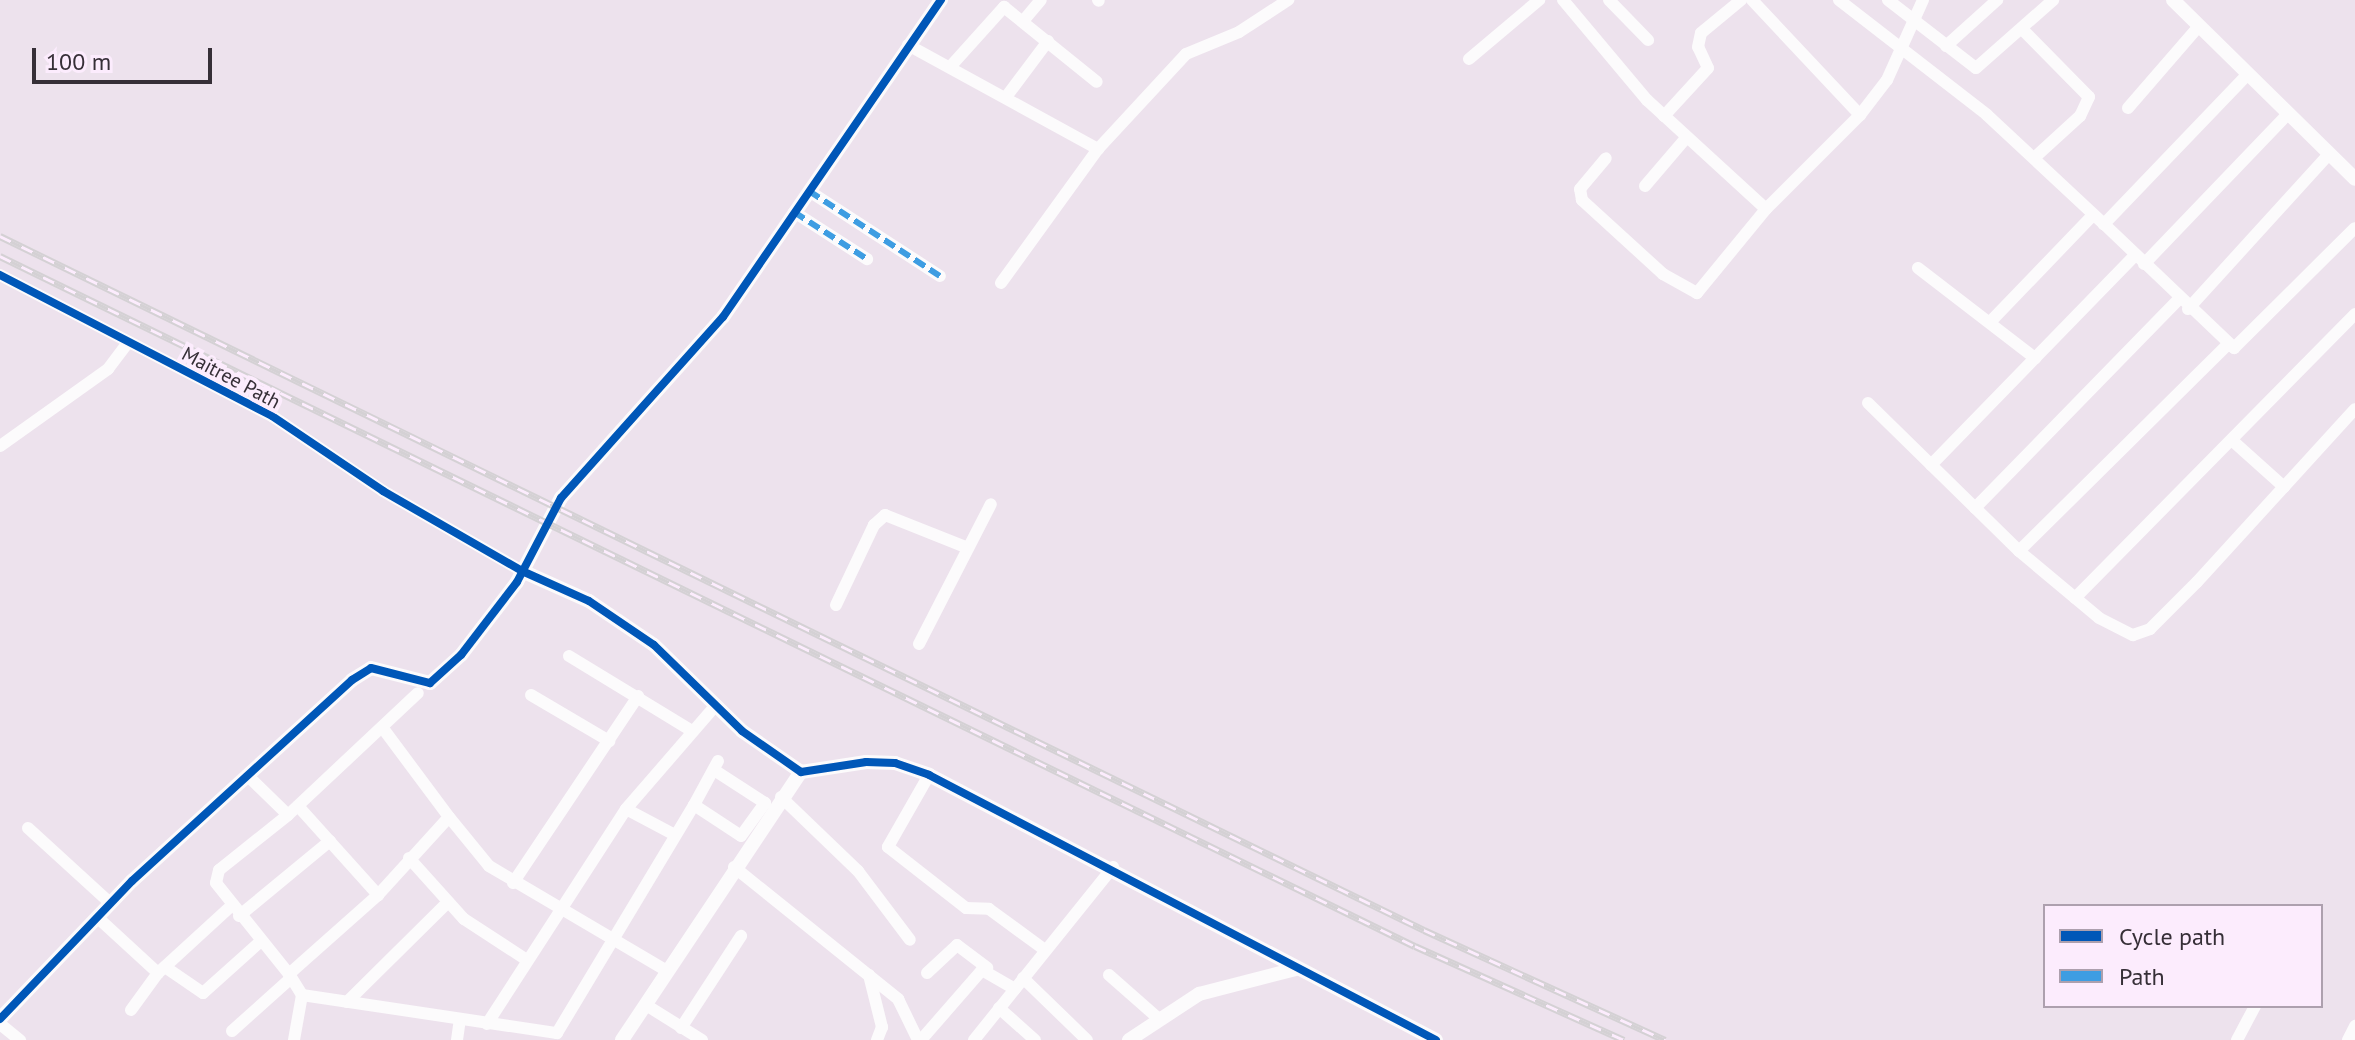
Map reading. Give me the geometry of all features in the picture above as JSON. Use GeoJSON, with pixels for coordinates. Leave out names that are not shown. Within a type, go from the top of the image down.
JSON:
{"type":"FeatureCollection","features":[{"type":"Feature","properties":{"kind":"street"},"geometry":{"type":"LineString","coordinates":[[20,1040],[0,1022],[110,903],[247,775],[371,668],[430,683],[461,655],[522,571],[561,498],[681,371],[941,0]]}},
{"type":"Feature","properties":{"kind":"street"},"geometry":{"type":"LineString","coordinates":[[1024,20],[1041,0]]}},
{"type":"Feature","properties":{"kind":"street"},"geometry":{"type":"LineString","coordinates":[[1001,283],[1098,149],[1186,54],[1239,32],[1288,0]]}},
{"type":"Feature","properties":{"kind":"street"},"geometry":{"type":"LineString","coordinates":[[1469,59],[1539,0]]}},
{"type":"Feature","properties":{"kind":"street"},"geometry":{"type":"LineString","coordinates":[[1563,0],[1568,13],[1664,116],[1766,209]]}},
{"type":"Feature","properties":{"kind":"street"},"geometry":{"type":"LineString","coordinates":[[1568,13],[1579,0]]}},
{"type":"Feature","properties":{"kind":"street"},"geometry":{"type":"LineString","coordinates":[[1609,0],[1648,40]]}},
{"type":"Feature","properties":{"kind":"street"},"geometry":{"type":"LineString","coordinates":[[1664,116],[1708,68],[1698,47],[1701,33],[1741,0]]}},
{"type":"Feature","properties":{"kind":"street"},"geometry":{"type":"LineString","coordinates":[[1752,0],[1860,115]]}},
{"type":"Feature","properties":{"kind":"street"},"geometry":{"type":"LineString","coordinates":[[1839,0],[1856,6],[1901,49],[2034,158],[2183,304],[2234,348],[2250,338],[2355,228]]}},
{"type":"Feature","properties":{"kind":"street"},"geometry":{"type":"LineString","coordinates":[[1888,0],[1946,46],[1980,68],[2023,30],[2047,2]]}},
{"type":"Feature","properties":{"kind":"street"},"geometry":{"type":"LineString","coordinates":[[1606,158],[1580,189],[1582,200],[1663,274],[1697,293],[1766,209],[1860,115],[1901,49],[1923,0]]}},
{"type":"Feature","properties":{"kind":"street"},"geometry":{"type":"LineString","coordinates":[[1946,46],[1997,0]]}},
{"type":"Feature","properties":{"kind":"street"},"geometry":{"type":"LineString","coordinates":[[2173,0],[2355,179]]}},
{"type":"Feature","properties":{"kind":"street"},"geometry":{"type":"LineString","coordinates":[[950,67],[999,9],[1024,20],[1097,82]]}},
{"type":"Feature","properties":{"kind":"street"},"geometry":{"type":"LineString","coordinates":[[2128,108],[2199,26]]}},
{"type":"Feature","properties":{"kind":"street"},"geometry":{"type":"LineString","coordinates":[[2023,30],[2089,97],[2080,116],[2034,158]]}},
{"type":"Feature","properties":{"kind":"street"},"geometry":{"type":"LineString","coordinates":[[1006,97],[1048,41]]}},
{"type":"Feature","properties":{"kind":"street"},"geometry":{"type":"LineString","coordinates":[[908,45],[1098,149]]}},
{"type":"Feature","properties":{"kind":"street"},"geometry":{"type":"LineString","coordinates":[[2104,224],[2247,75]]}},
{"type":"Feature","properties":{"kind":"street"},"geometry":{"type":"LineString","coordinates":[[1931,465],[2035,358],[2288,114]]}},
{"type":"Feature","properties":{"kind":"street"},"geometry":{"type":"LineString","coordinates":[[1645,186],[1686,138]]}},
{"type":"Feature","properties":{"kind":"street"},"geometry":{"type":"LineString","coordinates":[[1975,508],[2183,304],[2329,154]]}},
{"type":"Feature","properties":{"kind":"street"},"geometry":{"type":"LineString","coordinates":[[809,191],[940,276]]}},
{"type":"Feature","properties":{"kind":"street"},"geometry":{"type":"LineString","coordinates":[[794,212],[867,259]]}},
{"type":"Feature","properties":{"kind":"street"},"geometry":{"type":"LineString","coordinates":[[1993,319],[2092,216]]}},
{"type":"Feature","properties":{"kind":"street"},"geometry":{"type":"LineString","coordinates":[[1918,268],[1993,319],[2035,358]]}},
{"type":"Feature","properties":{"kind":"street","name":"Maitree Path"},"geometry":{"type":"LineString","coordinates":[[0,275],[272,416],[383,491],[522,571]]}},
{"type":"Feature","properties":{"kind":"street"},"geometry":{"type":"LineString","coordinates":[[2075,598],[2235,443],[2355,314]]}},
{"type":"Feature","properties":{"kind":"street"},"geometry":{"type":"LineString","coordinates":[[0,446],[108,369],[128,342]]}},
{"type":"Feature","properties":{"kind":"street"},"geometry":{"type":"LineString","coordinates":[[2019,551],[2228,344]]}},
{"type":"Feature","properties":{"kind":"street"},"geometry":{"type":"LineString","coordinates":[[1868,403],[2019,551],[2118,630],[2142,633],[2355,409]]}},
{"type":"Feature","properties":{"kind":"street"},"geometry":{"type":"LineString","coordinates":[[2235,443],[2284,487]]}},
{"type":"Feature","properties":{"kind":"street"},"geometry":{"type":"LineString","coordinates":[[919,644],[991,504]]}},
{"type":"Feature","properties":{"kind":"street"},"geometry":{"type":"LineString","coordinates":[[836,605],[874,525],[885,515],[968,548]]}},
{"type":"Feature","properties":{"kind":"street"},"geometry":{"type":"LineString","coordinates":[[522,571],[589,601],[641,636],[716,705],[801,772]]}},
{"type":"Feature","properties":{"kind":"street"},"geometry":{"type":"LineString","coordinates":[[569,656],[690,730]]}},
{"type":"Feature","properties":{"kind":"street"},"geometry":{"type":"LineString","coordinates":[[294,1040],[302,995],[290,976],[217,889],[219,870],[293,810],[418,693]]}},
{"type":"Feature","properties":{"kind":"street"},"geometry":{"type":"LineString","coordinates":[[531,695],[609,741]]}},
{"type":"Feature","properties":{"kind":"street"},"geometry":{"type":"LineString","coordinates":[[513,883],[638,696]]}},
{"type":"Feature","properties":{"kind":"street"},"geometry":{"type":"LineString","coordinates":[[487,1024],[558,909],[626,809],[690,730],[716,705]]}},
{"type":"Feature","properties":{"kind":"street"},"geometry":{"type":"LineString","coordinates":[[382,727],[489,866],[513,883],[611,936],[667,971]]}},
{"type":"Feature","properties":{"kind":"street"},"geometry":{"type":"LineString","coordinates":[[622,1040],[734,867],[801,772],[866,762],[895,763],[929,775],[1113,867],[1296,969],[1436,1040]]}},
{"type":"Feature","properties":{"kind":"street"},"geometry":{"type":"LineString","coordinates":[[302,995],[557,1033],[611,936],[717,766],[765,803],[741,836],[694,805]]}},
{"type":"Feature","properties":{"kind":"street"},"geometry":{"type":"LineString","coordinates":[[247,775],[330,841],[378,895]]}},
{"type":"Feature","properties":{"kind":"street"},"geometry":{"type":"LineString","coordinates":[[929,775],[888,847],[966,908],[989,909],[1045,950]]}},
{"type":"Feature","properties":{"kind":"street"},"geometry":{"type":"LineString","coordinates":[[781,797],[858,871],[910,940]]}},
{"type":"Feature","properties":{"kind":"street"},"geometry":{"type":"LineString","coordinates":[[626,809],[675,835]]}},
{"type":"Feature","properties":{"kind":"street"},"geometry":{"type":"LineString","coordinates":[[232,1031],[378,895],[449,817]]}},
{"type":"Feature","properties":{"kind":"street"},"geometry":{"type":"LineString","coordinates":[[28,828],[110,903]]}},
{"type":"Feature","properties":{"kind":"street"},"geometry":{"type":"LineString","coordinates":[[131,1010],[162,970],[330,841]]}},
{"type":"Feature","properties":{"kind":"street"},"geometry":{"type":"LineString","coordinates":[[409,858],[448,902],[527,960]]}},
{"type":"Feature","properties":{"kind":"street"},"geometry":{"type":"LineString","coordinates":[[734,867],[898,999],[920,1040],[987,968]]}},
{"type":"Feature","properties":{"kind":"street"},"geometry":{"type":"LineString","coordinates":[[974,1040],[1113,867]]}},
{"type":"Feature","properties":{"kind":"street"},"geometry":{"type":"LineString","coordinates":[[347,1002],[448,902]]}},
{"type":"Feature","properties":{"kind":"street"},"geometry":{"type":"LineString","coordinates":[[97,917],[162,970],[203,993],[261,941]]}},
{"type":"Feature","properties":{"kind":"street"},"geometry":{"type":"LineString","coordinates":[[681,1028],[741,936]]}},
{"type":"Feature","properties":{"kind":"street"},"geometry":{"type":"LineString","coordinates":[[927,973],[957,945],[987,968],[1019,984],[1087,1040]]}},
{"type":"Feature","properties":{"kind":"street"},"geometry":{"type":"LineString","coordinates":[[1129,1040],[1158,1018],[1199,994],[1296,969]]}},
{"type":"Feature","properties":{"kind":"street"},"geometry":{"type":"LineString","coordinates":[[869,975],[882,1027],[877,1040]]}},
{"type":"Feature","properties":{"kind":"street"},"geometry":{"type":"LineString","coordinates":[[1109,975],[1158,1018]]}},
{"type":"Feature","properties":{"kind":"street"},"geometry":{"type":"LineString","coordinates":[[646,1005],[702,1040]]}},
{"type":"Feature","properties":{"kind":"street"},"geometry":{"type":"LineString","coordinates":[[999,1008],[1035,1040]]}},
{"type":"Feature","properties":{"kind":"street"},"geometry":{"type":"LineString","coordinates":[[2237,1040],[2254,1008]]}},
{"type":"Feature","properties":{"kind":"street"},"geometry":{"type":"LineString","coordinates":[[457,1040],[460,1019]]}},
{"type":"Feature","properties":{"kind":"railway"},"geometry":{"type":"LineString","coordinates":[[0,236],[1424,930],[1665,1040]]}},
{"type":"Feature","properties":{"kind":"railway"},"geometry":{"type":"LineString","coordinates":[[0,256],[1415,946],[1624,1040]]}},
{"type":"Feature","properties":{"kind":"marked path"},"geometry":{"type":"LineString","coordinates":[[809,191],[940,276]]}},
{"type":"Feature","properties":{"kind":"marked path"},"geometry":{"type":"LineString","coordinates":[[794,212],[867,259]]}},
{"type":"Feature","properties":{"kind":"cycle path"},"geometry":{"type":"LineString","coordinates":[[0,1019],[132,881],[352,680],[371,668],[430,683],[461,655],[517,582],[561,498],[723,317],[941,0]]}},
{"type":"Feature","properties":{"kind":"cycle path"},"geometry":{"type":"LineString","coordinates":[[0,275],[272,416],[383,491],[522,571],[589,601],[654,645],[742,731],[801,772],[866,762],[895,763],[929,775],[1436,1040]]}}]}
